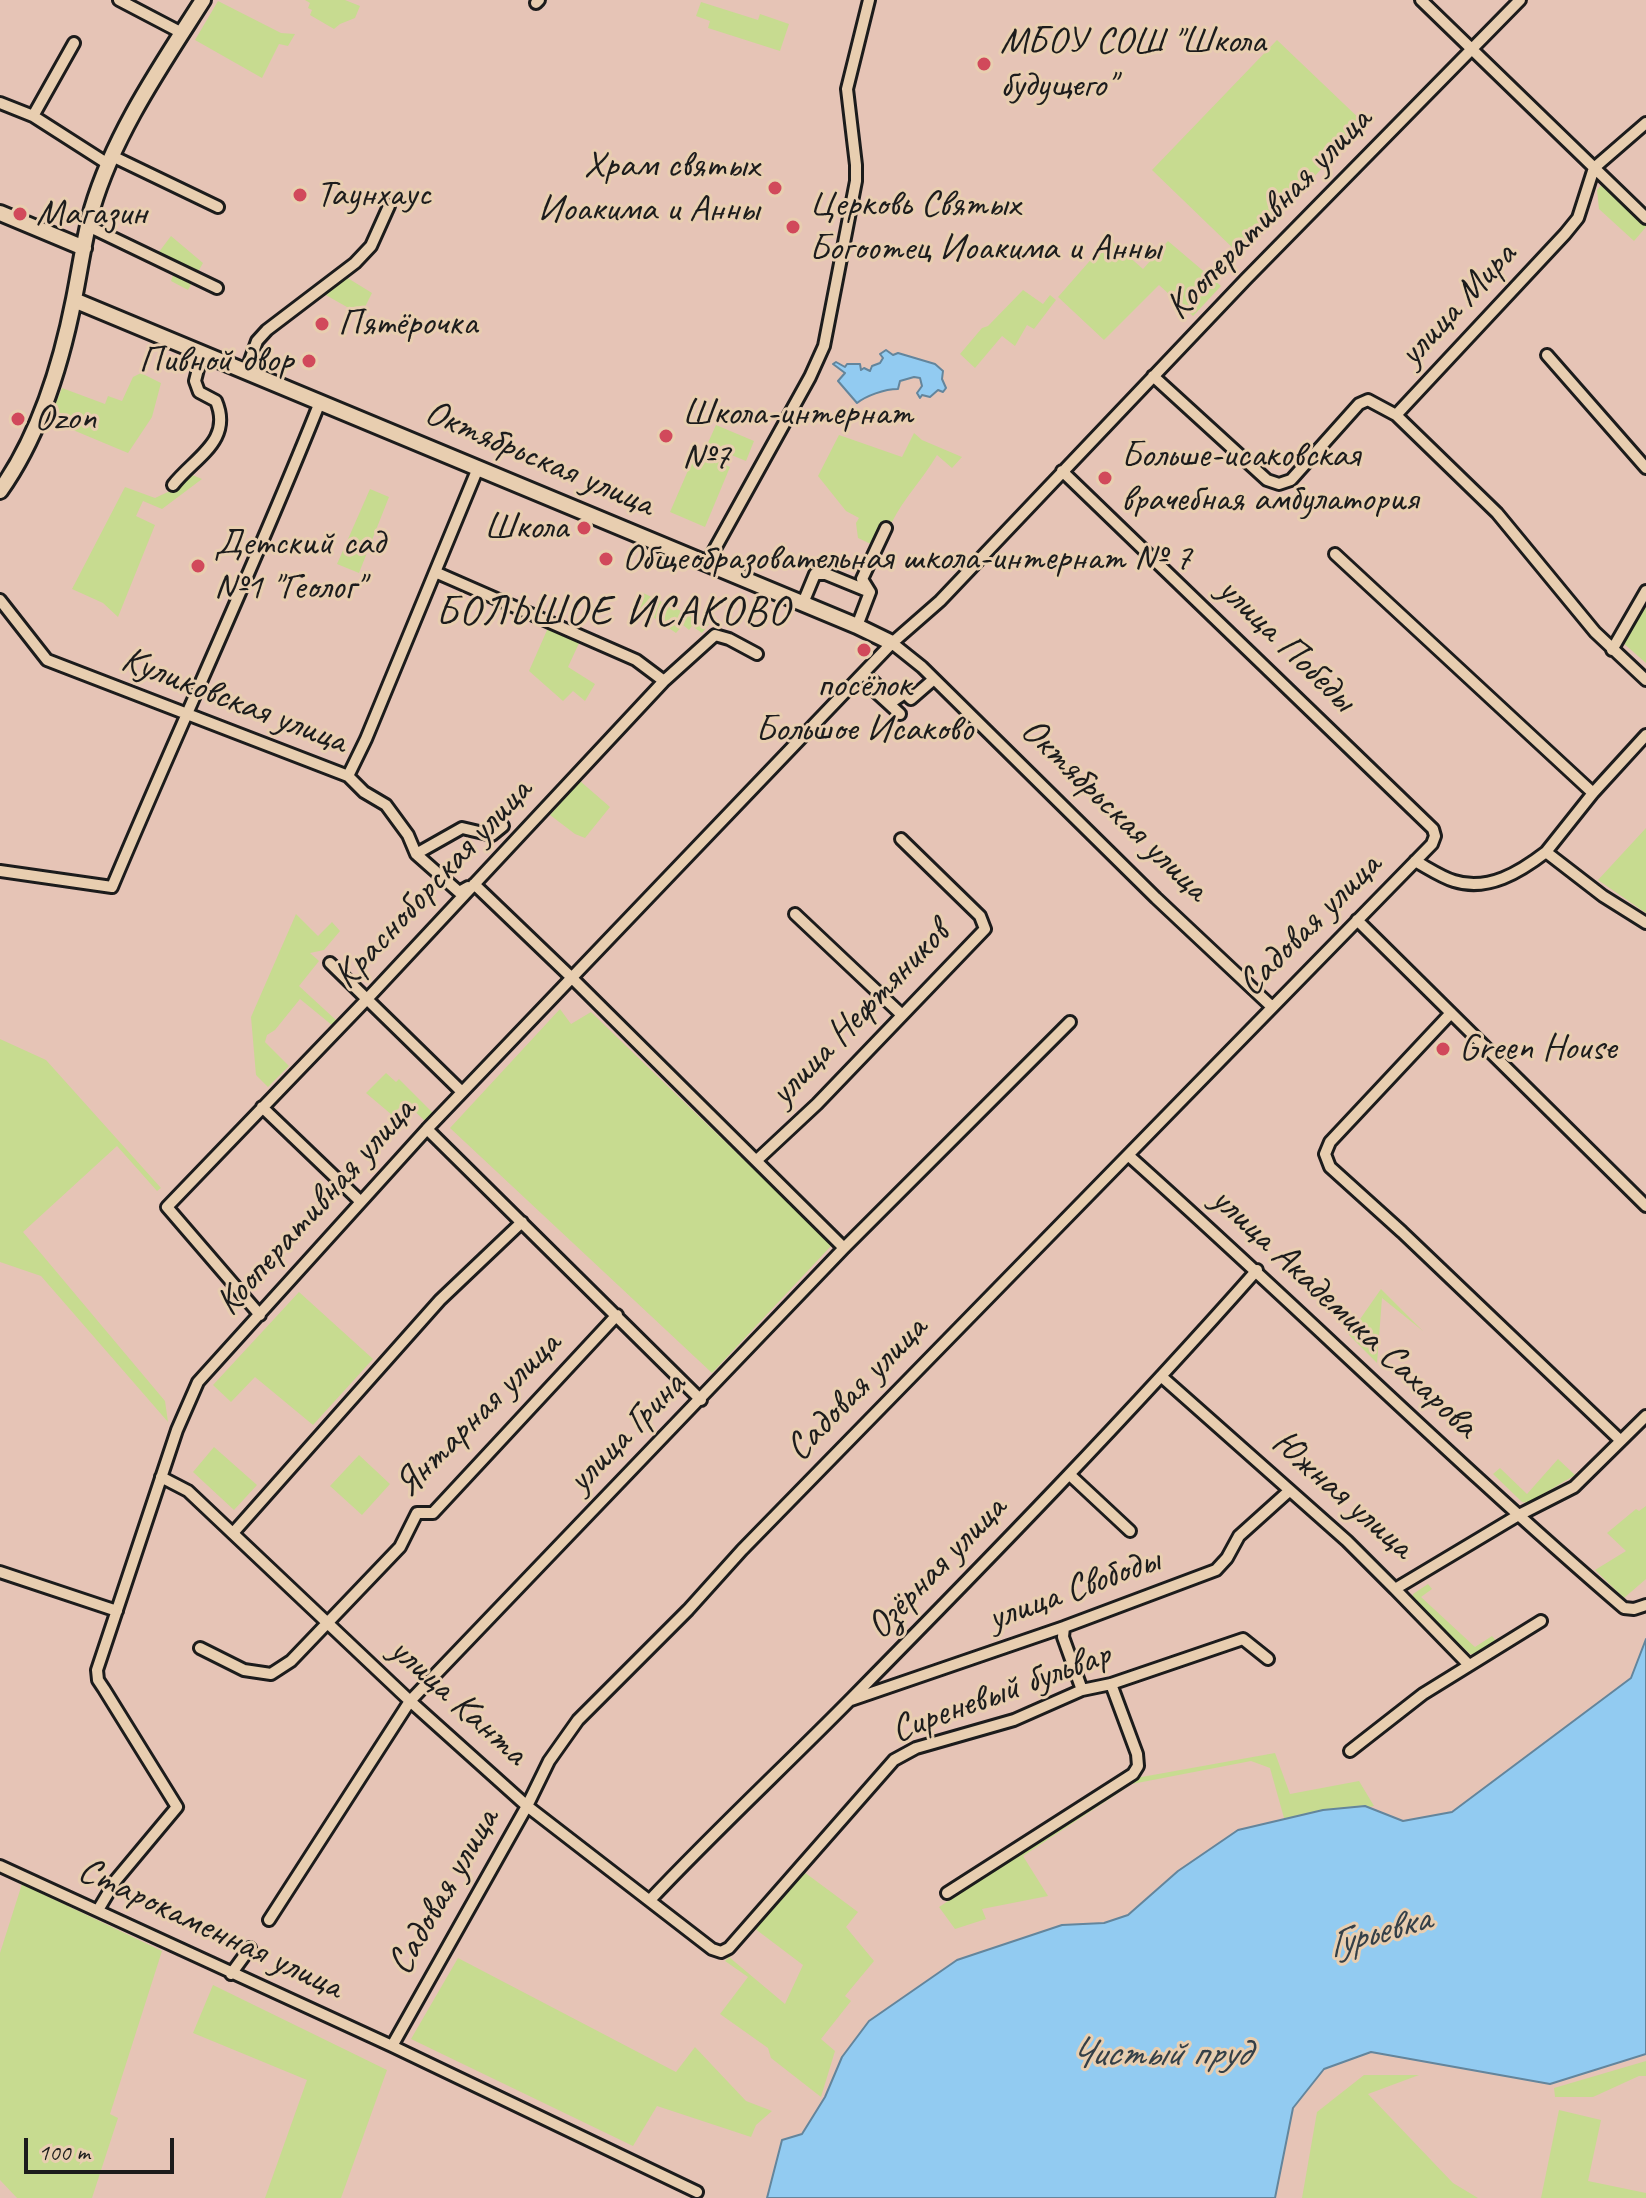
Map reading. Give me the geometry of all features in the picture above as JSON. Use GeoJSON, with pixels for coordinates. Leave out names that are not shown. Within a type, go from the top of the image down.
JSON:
{"type":"FeatureCollection","features":[{"type":"Feature","properties":{"kind":"street"},"geometry":{"type":"LineString","coordinates":[[119,0],[182,33]]}},
{"type":"Feature","properties":{"kind":"street"},"geometry":{"type":"LineString","coordinates":[[0,491],[32,435],[63,349],[92,209],[110,160],[144,94],[203,0]]}},
{"type":"Feature","properties":{"kind":"street"},"geometry":{"type":"LineString","coordinates":[[707,563],[824,346],[856,181],[847,89],[869,0]]}},
{"type":"Feature","properties":{"kind":"street"},"geometry":{"type":"LineString","coordinates":[[1421,0],[1646,218]]}},
{"type":"Feature","properties":{"kind":"street","name":"Кооперативная улица"},"geometry":{"type":"LineString","coordinates":[[98,1910],[116,1880],[177,1807],[98,1680],[97,1670],[177,1430],[198,1382],[360,1201],[571,977],[892,643],[940,601],[1153,376],[1520,0]]}},
{"type":"Feature","properties":{"kind":"street"},"geometry":{"type":"LineString","coordinates":[[33,116],[74,43]]}},
{"type":"Feature","properties":{"kind":"street"},"geometry":{"type":"LineString","coordinates":[[0,103],[33,116],[110,160],[218,207]]}},
{"type":"Feature","properties":{"kind":"street"},"geometry":{"type":"LineString","coordinates":[[1594,168],[1646,123]]}},
{"type":"Feature","properties":{"kind":"street","name":"улица Мира"},"geometry":{"type":"LineString","coordinates":[[1153,376],[1267,480],[1279,484],[1291,480],[1359,404],[1368,400],[1396,415],[1578,218],[1594,168]]}},
{"type":"Feature","properties":{"kind":"street"},"geometry":{"type":"LineString","coordinates":[[246,372],[257,341],[267,330],[355,263],[371,246],[389,206]]}},
{"type":"Feature","properties":{"kind":"street"},"geometry":{"type":"LineString","coordinates":[[60,238],[75,232],[92,209]]}},
{"type":"Feature","properties":{"kind":"street"},"geometry":{"type":"LineString","coordinates":[[0,213],[84,248]]}},
{"type":"Feature","properties":{"kind":"street"},"geometry":{"type":"LineString","coordinates":[[88,226],[217,288]]}},
{"type":"Feature","properties":{"kind":"street","name":"Октябрьская улица"},"geometry":{"type":"LineString","coordinates":[[74,300],[803,603],[892,643],[934,679],[1156,898],[1271,1006]]}},
{"type":"Feature","properties":{"kind":"street"},"geometry":{"type":"LineString","coordinates":[[173,485],[189,465],[205,454],[217,437],[223,416],[216,401],[199,392],[195,381],[202,353]]}},
{"type":"Feature","properties":{"kind":"street"},"geometry":{"type":"LineString","coordinates":[[1547,355],[1646,468]]}},
{"type":"Feature","properties":{"kind":"street"},"geometry":{"type":"LineString","coordinates":[[0,871],[112,887],[188,716],[320,402]]}},
{"type":"Feature","properties":{"kind":"street"},"geometry":{"type":"LineString","coordinates":[[1396,415],[1497,513],[1612,650],[1646,680]]}},
{"type":"Feature","properties":{"kind":"street"},"geometry":{"type":"LineString","coordinates":[[348,776],[478,468]]}},
{"type":"Feature","properties":{"kind":"street","name":"улица Победы"},"geometry":{"type":"LineString","coordinates":[[1062,471],[1433,829]]}},
{"type":"Feature","properties":{"kind":"street"},"geometry":{"type":"LineString","coordinates":[[870,592],[862,579],[886,528]]}},
{"type":"Feature","properties":{"kind":"street"},"geometry":{"type":"LineString","coordinates":[[1335,554],[1593,793]]}},
{"type":"Feature","properties":{"kind":"street"},"geometry":{"type":"LineString","coordinates":[[435,572],[636,660],[664,681]]}},
{"type":"Feature","properties":{"kind":"street"},"geometry":{"type":"LineString","coordinates":[[803,603],[815,574],[826,574],[870,592]]}},
{"type":"Feature","properties":{"kind":"street"},"geometry":{"type":"LineString","coordinates":[[1612,650],[1646,591]]}},
{"type":"Feature","properties":{"kind":"street"},"geometry":{"type":"LineString","coordinates":[[857,626],[870,592]]}},
{"type":"Feature","properties":{"kind":"street","name":"Куликовская улица"},"geometry":{"type":"LineString","coordinates":[[0,600],[47,660],[348,776],[364,792],[386,805],[408,835],[416,854],[459,892],[474,884]]}},
{"type":"Feature","properties":{"kind":"street","name":"Красноборская улица"},"geometry":{"type":"LineString","coordinates":[[260,1315],[167,1207],[368,998],[664,681],[715,635],[757,654]]}},
{"type":"Feature","properties":{"kind":"street"},"geometry":{"type":"LineString","coordinates":[[863,674],[875,683],[876,692],[900,714]]}},
{"type":"Feature","properties":{"kind":"street"},"geometry":{"type":"LineString","coordinates":[[889,704],[905,693],[911,699],[934,679]]}},
{"type":"Feature","properties":{"kind":"street"},"geometry":{"type":"LineString","coordinates":[[1415,861],[1452,881],[1471,885],[1501,879],[1523,870],[1546,852],[1593,793],[1646,735]]}},
{"type":"Feature","properties":{"kind":"street"},"geometry":{"type":"LineString","coordinates":[[416,854],[462,828],[492,835],[503,826]]}},
{"type":"Feature","properties":{"kind":"street","name":"Садовая улица"},"geometry":{"type":"LineString","coordinates":[[392,2046],[527,1806],[549,1761],[578,1720],[1432,844],[1435,836],[1433,829]]}},
{"type":"Feature","properties":{"kind":"street","name":"улица Нефтяников"},"geometry":{"type":"LineString","coordinates":[[757,1160],[817,1104],[985,929],[980,916],[901,839]]}},
{"type":"Feature","properties":{"kind":"street"},"geometry":{"type":"LineString","coordinates":[[1546,852],[1603,896],[1646,923]]}},
{"type":"Feature","properties":{"kind":"street"},"geometry":{"type":"LineString","coordinates":[[474,884],[844,1248]]}},
{"type":"Feature","properties":{"kind":"street"},"geometry":{"type":"LineString","coordinates":[[795,914],[901,1014]]}},
{"type":"Feature","properties":{"kind":"street"},"geometry":{"type":"LineString","coordinates":[[1357,920],[1646,1206]]}},
{"type":"Feature","properties":{"kind":"street"},"geometry":{"type":"LineString","coordinates":[[330,963],[462,1092]]}},
{"type":"Feature","properties":{"kind":"street"},"geometry":{"type":"LineString","coordinates":[[1451,1013],[1330,1142],[1325,1154],[1330,1167],[1620,1440]]}},
{"type":"Feature","properties":{"kind":"street","name":"улица Грина"},"geometry":{"type":"LineString","coordinates":[[269,1920],[410,1701],[844,1248],[1070,1022]]}},
{"type":"Feature","properties":{"kind":"street"},"geometry":{"type":"LineString","coordinates":[[262,1107],[360,1201]]}},
{"type":"Feature","properties":{"kind":"street"},"geometry":{"type":"LineString","coordinates":[[427,1129],[701,1400]]}},
{"type":"Feature","properties":{"kind":"street","name":"улица Академика Сахарова"},"geometry":{"type":"LineString","coordinates":[[1128,1155],[1257,1270],[1517,1516],[1624,1608],[1646,1605]]}},
{"type":"Feature","properties":{"kind":"street"},"geometry":{"type":"LineString","coordinates":[[233,1533],[440,1300],[522,1222]]}},
{"type":"Feature","properties":{"kind":"street","name":"Озёрная улица"},"geometry":{"type":"LineString","coordinates":[[650,1900],[1070,1475],[1257,1270]]}},
{"type":"Feature","properties":{"kind":"street","name":"Янтарная улица"},"geometry":{"type":"LineString","coordinates":[[200,1648],[244,1670],[271,1674],[291,1661],[400,1547],[417,1513],[433,1513],[617,1315]]}},
{"type":"Feature","properties":{"kind":"street","name":"Южная улица"},"geometry":{"type":"LineString","coordinates":[[1162,1377],[1347,1541],[1395,1589],[1517,1516],[1574,1487],[1646,1416]]}},
{"type":"Feature","properties":{"kind":"street"},"geometry":{"type":"LineString","coordinates":[[1070,1475],[1130,1531]]}},
{"type":"Feature","properties":{"kind":"street","name":"улица Канта"},"geometry":{"type":"LineString","coordinates":[[161,1477],[188,1491],[410,1701],[527,1806],[712,1949],[721,1952],[729,1948]]}},
{"type":"Feature","properties":{"kind":"street","name":"улица Свободы"},"geometry":{"type":"LineString","coordinates":[[849,1701],[1064,1627],[1216,1570],[1239,1536],[1289,1491]]}},
{"type":"Feature","properties":{"kind":"street"},"geometry":{"type":"LineString","coordinates":[[0,1572],[117,1611]]}},
{"type":"Feature","properties":{"kind":"street"},"geometry":{"type":"LineString","coordinates":[[1395,1589],[1469,1665]]}},
{"type":"Feature","properties":{"kind":"street"},"geometry":{"type":"LineString","coordinates":[[1350,1751],[1423,1694],[1541,1621]]}},
{"type":"Feature","properties":{"kind":"street"},"geometry":{"type":"LineString","coordinates":[[1064,1627],[1063,1637],[1082,1690]]}},
{"type":"Feature","properties":{"kind":"street","name":"Сиреневый бульвар"},"geometry":{"type":"LineString","coordinates":[[729,1948],[894,1760],[916,1748],[1014,1720],[1082,1690],[1111,1684],[1243,1639],[1268,1659]]}},
{"type":"Feature","properties":{"kind":"street"},"geometry":{"type":"LineString","coordinates":[[947,1893],[1133,1774],[1138,1766],[1137,1754],[1111,1684]]}},
{"type":"Feature","properties":{"kind":"street","name":"Старокаменная улица"},"geometry":{"type":"LineString","coordinates":[[0,1866],[392,2046],[697,2192]]}},
{"type":"Feature","properties":{"kind":"street"},"geometry":{"type":"LineString","coordinates":[[231,1974],[250,1948]]}},
{"type":"Feature","properties":{"kind":"green space"},"geometry":{"type":"Polygon","coordinates":[[[305,0],[345,0],[360,6],[355,18],[334,29],[310,15],[310,3],[305,0]]]}},
{"type":"Feature","properties":{"kind":"green space"},"geometry":{"type":"Polygon","coordinates":[[[218,1],[281,33],[295,34],[288,46],[279,44],[262,78],[195,40],[218,1]]]}},
{"type":"Feature","properties":{"kind":"green space"},"geometry":{"type":"Polygon","coordinates":[[[701,2],[758,20],[760,14],[789,24],[780,51],[708,28],[710,21],[696,16],[701,2]]]}},
{"type":"Feature","properties":{"kind":"green space"},"geometry":{"type":"Polygon","coordinates":[[[1277,40],[1365,124],[1239,254],[1152,170],[1277,40]]]}},
{"type":"Feature","properties":{"kind":"green space"},"geometry":{"type":"Polygon","coordinates":[[[1605,181],[1646,223],[1634,241],[1599,209],[1597,190],[1605,181]]]}},
{"type":"Feature","properties":{"kind":"green space"},"geometry":{"type":"Polygon","coordinates":[[[171,236],[203,263],[188,290],[171,281],[174,273],[156,256],[171,236]]]}},
{"type":"Feature","properties":{"kind":"green space"},"geometry":{"type":"Polygon","coordinates":[[[1109,239],[1143,269],[1168,241],[1221,286],[1193,316],[1159,285],[1104,340],[1058,297],[1109,239]]]}},
{"type":"Feature","properties":{"kind":"green space"},"geometry":{"type":"Polygon","coordinates":[[[346,277],[372,293],[361,315],[324,294],[346,277]]]}},
{"type":"Feature","properties":{"kind":"green space"},"geometry":{"type":"Polygon","coordinates":[[[1023,290],[1043,304],[1050,295],[1056,300],[1034,329],[1027,325],[1015,346],[1002,336],[975,368],[960,354],[982,328],[988,326],[1023,290]]]}},
{"type":"Feature","properties":{"kind":"green space"},"geometry":{"type":"Polygon","coordinates":[[[141,373],[161,383],[152,417],[128,453],[49,420],[62,388],[105,404],[108,396],[122,401],[133,377],[141,373]]]}},
{"type":"Feature","properties":{"kind":"green space"},"geometry":{"type":"Polygon","coordinates":[[[716,425],[754,441],[746,461],[707,445],[716,425]]]}},
{"type":"Feature","properties":{"kind":"green space"},"geometry":{"type":"Polygon","coordinates":[[[914,433],[922,440],[962,457],[952,468],[937,455],[892,522],[887,520],[875,546],[858,538],[856,523],[859,518],[846,511],[818,476],[839,435],[902,457],[914,433]]]}},
{"type":"Feature","properties":{"kind":"green space"},"geometry":{"type":"Polygon","coordinates":[[[696,452],[730,467],[705,527],[670,512],[696,452]]]}},
{"type":"Feature","properties":{"kind":"green space"},"geometry":{"type":"Polygon","coordinates":[[[190,474],[202,479],[162,509],[143,501],[136,516],[155,525],[118,617],[103,603],[72,589],[125,487],[155,498],[170,491],[190,474]]]}},
{"type":"Feature","properties":{"kind":"green space"},"geometry":{"type":"Polygon","coordinates":[[[370,489],[389,497],[359,573],[337,564],[370,489]]]}},
{"type":"Feature","properties":{"kind":"green space"},"geometry":{"type":"Polygon","coordinates":[[[1646,591],[1646,663],[1622,642],[1646,591]]]}},
{"type":"Feature","properties":{"kind":"green space"},"geometry":{"type":"Polygon","coordinates":[[[641,592],[709,624],[702,633],[692,626],[689,630],[683,625],[676,633],[634,604],[641,592]]]}},
{"type":"Feature","properties":{"kind":"green space"},"geometry":{"type":"Polygon","coordinates":[[[548,628],[580,641],[568,667],[595,684],[585,701],[573,691],[563,701],[529,671],[548,628]]]}},
{"type":"Feature","properties":{"kind":"green space"},"geometry":{"type":"Polygon","coordinates":[[[580,781],[610,807],[585,838],[550,815],[580,781]]]}},
{"type":"Feature","properties":{"kind":"green space"},"geometry":{"type":"Polygon","coordinates":[[[1646,828],[1646,913],[1598,880],[1646,828]]]}},
{"type":"Feature","properties":{"kind":"green space"},"geometry":{"type":"Polygon","coordinates":[[[296,914],[318,936],[332,922],[340,931],[324,950],[310,953],[319,961],[299,986],[337,1021],[333,1026],[300,999],[275,1030],[267,1035],[265,1042],[289,1066],[268,1087],[256,1075],[251,1017],[296,914]]]}},
{"type":"Feature","properties":{"kind":"green space"},"geometry":{"type":"Polygon","coordinates":[[[560,1009],[571,1024],[591,1012],[832,1245],[712,1373],[450,1128],[560,1009]]]}},
{"type":"Feature","properties":{"kind":"green space"},"geometry":{"type":"Polygon","coordinates":[[[0,1039],[46,1060],[161,1188],[157,1191],[117,1146],[23,1232],[165,1401],[168,1422],[41,1276],[0,1262],[0,1039]]]}},
{"type":"Feature","properties":{"kind":"green space"},"geometry":{"type":"Polygon","coordinates":[[[386,1073],[396,1082],[399,1079],[433,1113],[426,1122],[405,1102],[392,1115],[366,1093],[386,1073]]]}},
{"type":"Feature","properties":{"kind":"green space"},"geometry":{"type":"Polygon","coordinates":[[[1381,1289],[1423,1331],[1382,1298],[1377,1363],[1349,1335],[1381,1289]]]}},
{"type":"Feature","properties":{"kind":"green space"},"geometry":{"type":"Polygon","coordinates":[[[299,1292],[373,1359],[313,1425],[255,1377],[231,1402],[213,1385],[299,1292]]]}},
{"type":"Feature","properties":{"kind":"green space"},"geometry":{"type":"Polygon","coordinates":[[[214,1447],[257,1485],[234,1510],[193,1472],[214,1447]]]}},
{"type":"Feature","properties":{"kind":"green space"},"geometry":{"type":"Polygon","coordinates":[[[359,1455],[390,1484],[362,1515],[330,1486],[359,1455]]]}},
{"type":"Feature","properties":{"kind":"green space"},"geometry":{"type":"Polygon","coordinates":[[[1558,1459],[1575,1475],[1528,1503],[1522,1502],[1493,1474],[1500,1468],[1527,1494],[1558,1459]]]}},
{"type":"Feature","properties":{"kind":"green space"},"geometry":{"type":"Polygon","coordinates":[[[1646,1506],[1646,1579],[1624,1598],[1595,1570],[1626,1551],[1607,1533],[1636,1509],[1639,1511],[1646,1506]]]}},
{"type":"Feature","properties":{"kind":"green space"},"geometry":{"type":"Polygon","coordinates":[[[1428,1584],[1432,1589],[1421,1597],[1475,1647],[1492,1636],[1496,1641],[1475,1655],[1470,1654],[1413,1599],[1413,1594],[1428,1584]]]}},
{"type":"Feature","properties":{"kind":"green space"},"geometry":{"type":"Polygon","coordinates":[[[1275,1753],[1290,1794],[1359,1781],[1374,1806],[1286,1825],[1270,1768],[1251,1761],[1132,1784],[1023,1856],[1048,1896],[982,1909],[986,1919],[955,1929],[939,1907],[1136,1778],[1275,1753]]]}},
{"type":"Feature","properties":{"kind":"green space"},"geometry":{"type":"Polygon","coordinates":[[[804,1872],[858,1912],[846,1927],[874,1961],[845,1996],[851,2001],[821,2039],[835,2051],[821,2097],[771,2058],[768,2048],[720,2014],[748,1977],[725,1961],[729,1957],[785,2004],[803,1965],[754,1928],[804,1872]]]}},
{"type":"Feature","properties":{"kind":"green space"},"geometry":{"type":"Polygon","coordinates":[[[22,1884],[162,1951],[110,2114],[118,2118],[92,2198],[17,2198],[0,2180],[0,1953],[22,1884]]]}},
{"type":"Feature","properties":{"kind":"green space"},"geometry":{"type":"Polygon","coordinates":[[[458,1958],[676,2072],[695,2047],[746,2101],[772,2111],[756,2125],[751,2137],[657,2106],[633,2146],[411,2039],[458,1958]]]}},
{"type":"Feature","properties":{"kind":"green space"},"geometry":{"type":"Polygon","coordinates":[[[213,1985],[387,2070],[341,2198],[265,2198],[307,2080],[193,2033],[213,1985]]]}},
{"type":"Feature","properties":{"kind":"green space"},"geometry":{"type":"Polygon","coordinates":[[[1646,2061],[1646,2076],[1639,2076],[1593,2097],[1555,2097],[1554,2088],[1646,2061]]]}},
{"type":"Feature","properties":{"kind":"green space"},"geometry":{"type":"Polygon","coordinates":[[[1364,2075],[1419,2075],[1368,2094],[1453,2183],[1478,2198],[1302,2198],[1317,2112],[1364,2075]]]}},
{"type":"Feature","properties":{"kind":"green space"},"geometry":{"type":"Polygon","coordinates":[[[1559,2110],[1601,2120],[1588,2181],[1646,2193],[1646,2198],[1541,2198],[1559,2110]]]}},
{"type":"Feature","properties":{"kind":"water"},"geometry":{"type":"Polygon","coordinates":[[[886,350],[893,355],[898,353],[935,364],[943,371],[946,388],[930,397],[922,395],[920,398],[917,393],[922,386],[920,378],[914,377],[900,381],[898,389],[876,393],[857,403],[838,381],[845,373],[833,364],[836,362],[845,367],[847,364],[860,364],[861,370],[870,371],[872,366],[880,363],[883,358],[880,354],[886,350]]]}},
{"type":"Feature","properties":{"kind":"water","name":"Чистый пруд"},"geometry":{"type":"Polygon","coordinates":[[[1646,1639],[1646,2054],[1550,2084],[1371,2052],[1324,2069],[1293,2108],[1275,2198],[767,2198],[782,2140],[802,2134],[825,2097],[842,2057],[869,2021],[957,1960],[1062,1925],[1104,1923],[1128,1915],[1178,1871],[1238,1830],[1323,1810],[1365,1806],[1403,1821],[1452,1812],[1631,1678],[1646,1639]]]}},
{"type":"Feature","properties":{"kind":"place","name":"МБОУ СОШ \"Школа будущего\""},"geometry":{"type":"Point","coordinates":[984,64]}},
{"type":"Feature","properties":{"kind":"place","name":"Храм святых Иоакима и Анны"},"geometry":{"type":"Point","coordinates":[775,188]}},
{"type":"Feature","properties":{"kind":"place","name":"Таунхаус"},"geometry":{"type":"Point","coordinates":[300,195]}},
{"type":"Feature","properties":{"kind":"place","name":"Магазин"},"geometry":{"type":"Point","coordinates":[20,214]}},
{"type":"Feature","properties":{"kind":"place","name":"Церковь Святых Богоотец Иоакима и Анны"},"geometry":{"type":"Point","coordinates":[793,227]}},
{"type":"Feature","properties":{"kind":"place","name":"Пятёрочка"},"geometry":{"type":"Point","coordinates":[322,324]}},
{"type":"Feature","properties":{"kind":"place","name":"Пивной двор"},"geometry":{"type":"Point","coordinates":[309,361]}},
{"type":"Feature","properties":{"kind":"place","name":"Ozon"},"geometry":{"type":"Point","coordinates":[18,419]}},
{"type":"Feature","properties":{"kind":"place","name":"Школа-интернат №7"},"geometry":{"type":"Point","coordinates":[666,436]}},
{"type":"Feature","properties":{"kind":"place","name":"Больше-исаковская врачебная амбулатория"},"geometry":{"type":"Point","coordinates":[1105,478]}},
{"type":"Feature","properties":{"kind":"place","name":"Школа"},"geometry":{"type":"Point","coordinates":[584,528]}},
{"type":"Feature","properties":{"kind":"place","name":"Общеобразовательная школа-интернат № 7"},"geometry":{"type":"Point","coordinates":[606,559]}},
{"type":"Feature","properties":{"kind":"place","name":"Детский сад №1 \"Геолог\""},"geometry":{"type":"Point","coordinates":[198,566]}},
{"type":"Feature","properties":{"kind":"place","name":"посёлок Большое Исаково"},"geometry":{"type":"Point","coordinates":[864,650]}},
{"type":"Feature","properties":{"kind":"place","name":"Green House"},"geometry":{"type":"Point","coordinates":[1443,1049]}},
{"type":"Feature","properties":{"kind":"district","name":"БОЛЬШОЕ ИСАКОВО"},"geometry":{"type":"Point","coordinates":[613,613]}},
{"type":"Feature","properties":{"kind":"water label","name":"Гурьевка"},"geometry":{"type":"Point","coordinates":[1379,1933]}}]}
